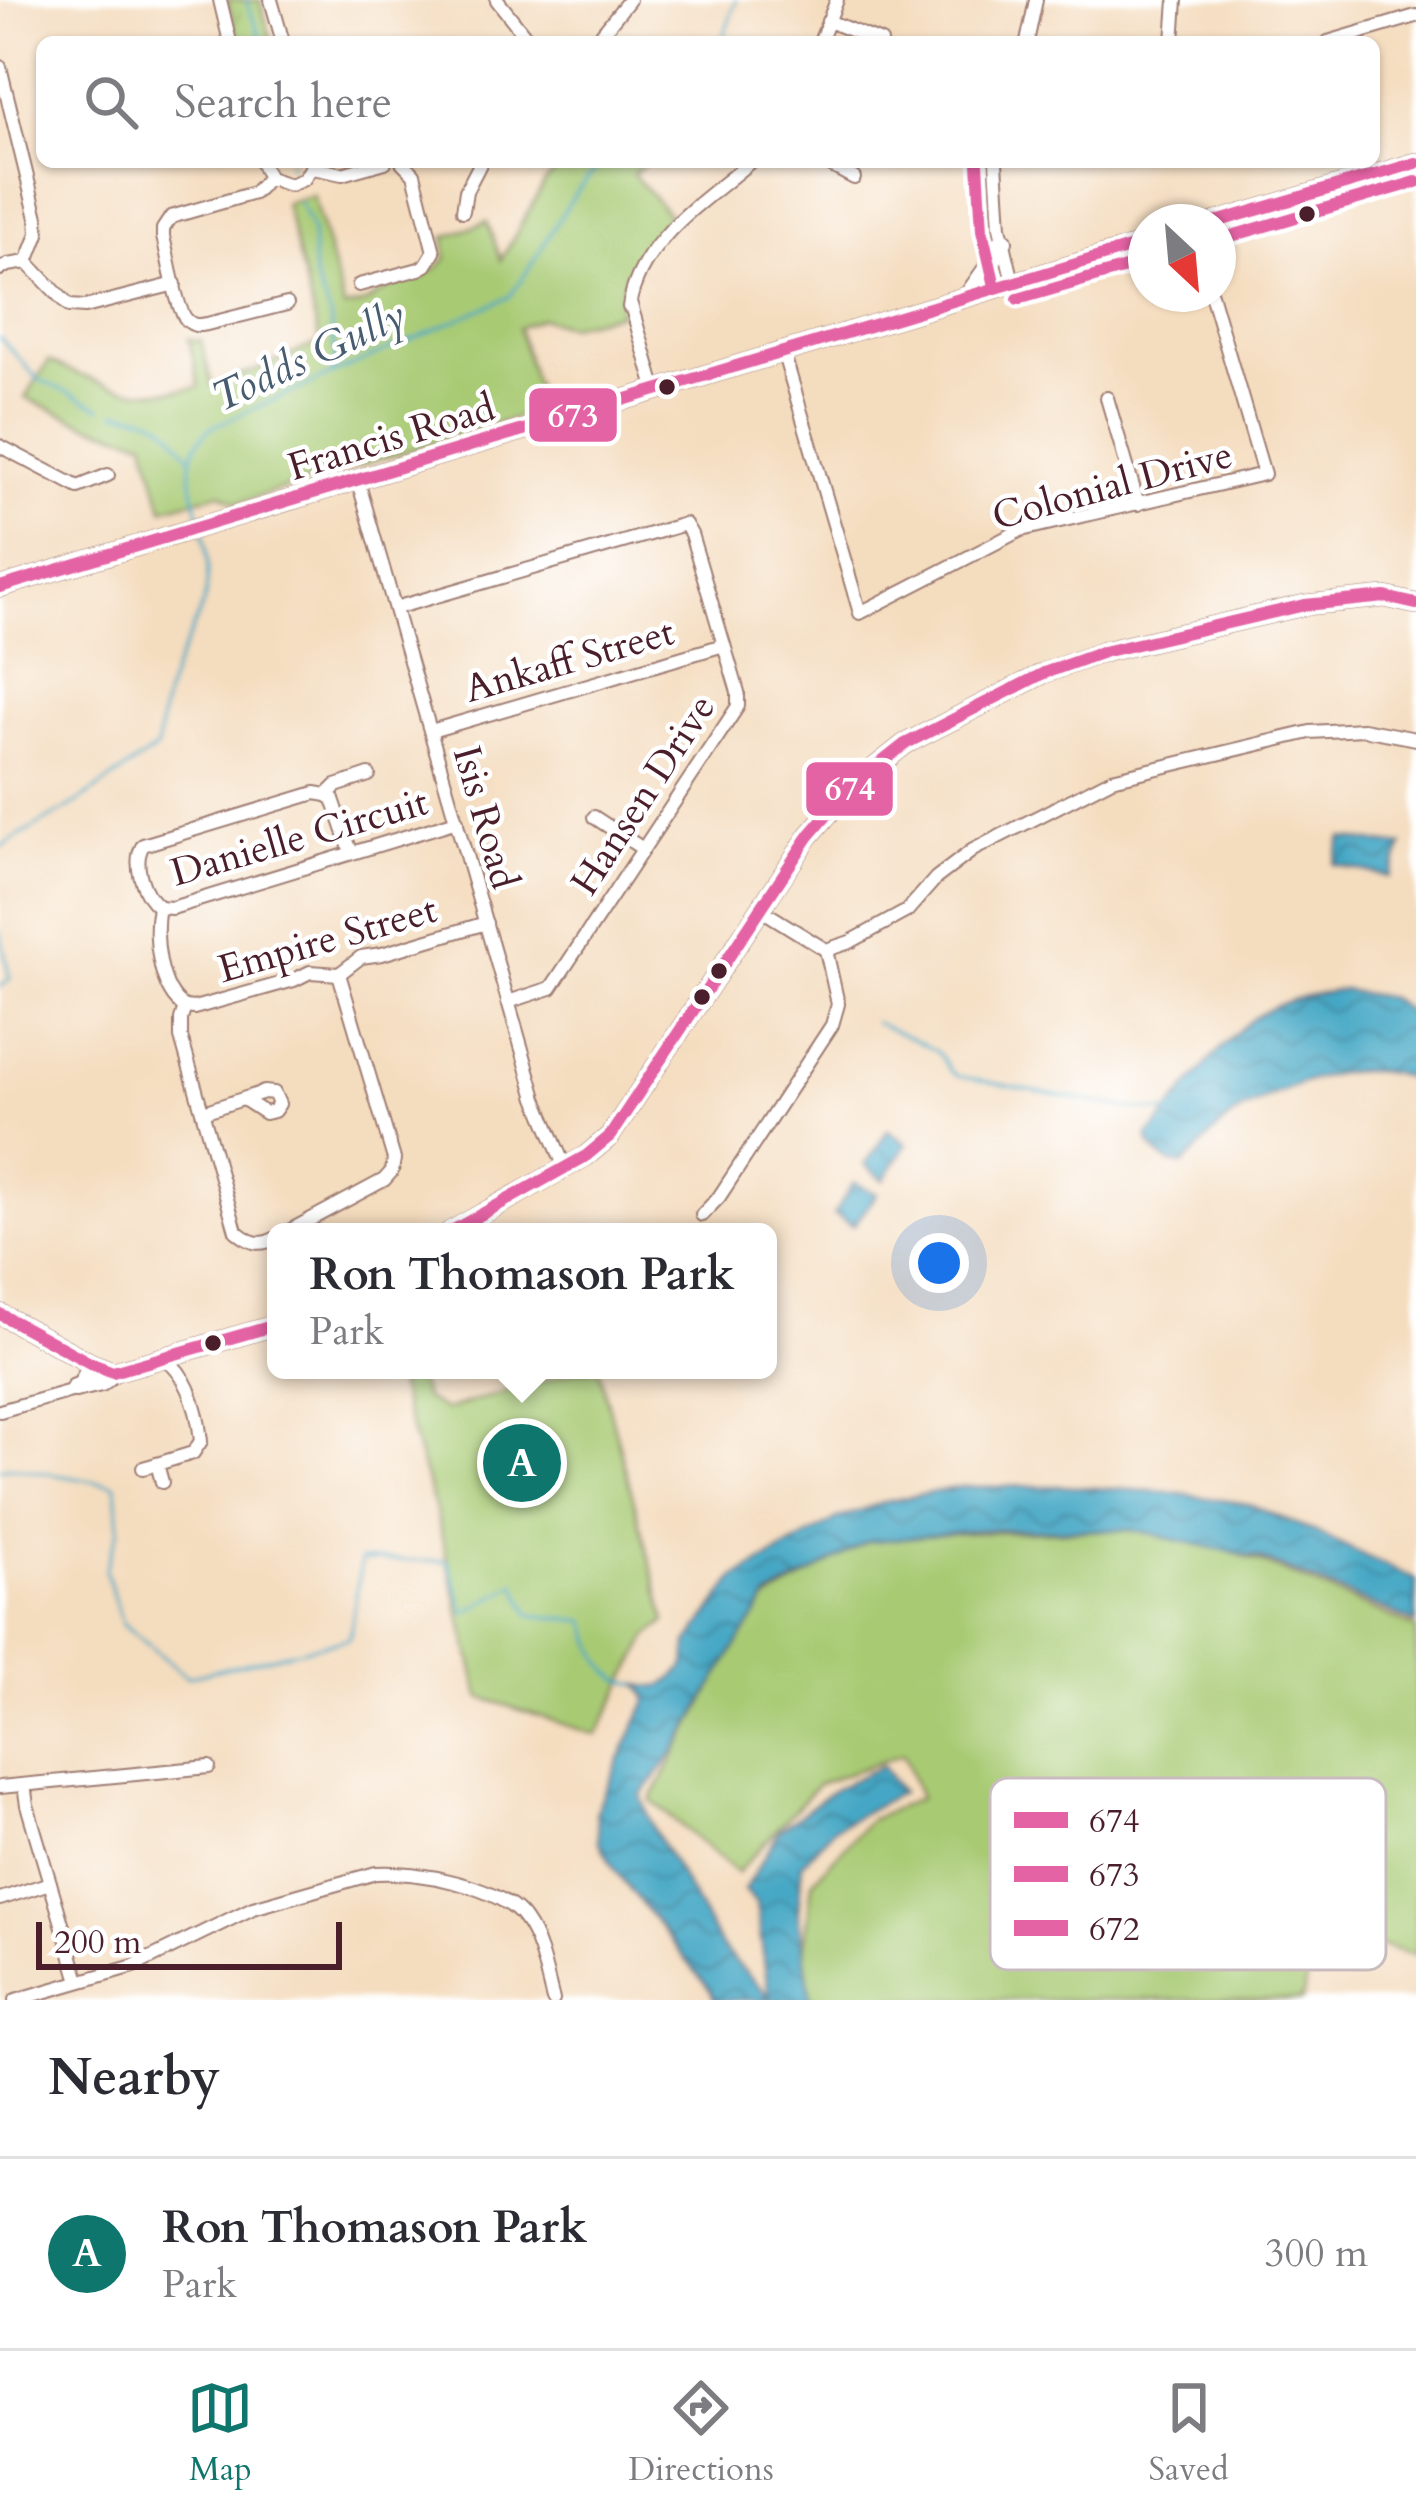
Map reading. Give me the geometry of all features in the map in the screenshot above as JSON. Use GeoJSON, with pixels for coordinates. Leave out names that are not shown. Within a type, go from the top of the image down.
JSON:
{"type":"FeatureCollection","features":[{"type":"Feature","properties":{"kind":"street"},"geometry":{"type":"LineString","coordinates":[[220,0],[229,36]]}},
{"type":"Feature","properties":{"kind":"street"},"geometry":{"type":"LineString","coordinates":[[271,0],[281,36]]}},
{"type":"Feature","properties":{"kind":"street"},"geometry":{"type":"LineString","coordinates":[[497,0],[525,36]]}},
{"type":"Feature","properties":{"kind":"street"},"geometry":{"type":"LineString","coordinates":[[600,36],[628,0]]}},
{"type":"Feature","properties":{"kind":"street"},"geometry":{"type":"LineString","coordinates":[[822,36],[837,0]]}},
{"type":"Feature","properties":{"kind":"street"},"geometry":{"type":"LineString","coordinates":[[1028,36],[1036,0]]}},
{"type":"Feature","properties":{"kind":"street"},"geometry":{"type":"LineString","coordinates":[[1172,36],[1175,0]]}},
{"type":"Feature","properties":{"kind":"street"},"geometry":{"type":"LineString","coordinates":[[1348,36],[1416,16]]}},
{"type":"Feature","properties":{"kind":"street"},"geometry":{"type":"LineString","coordinates":[[828,21],[866,36]]}},
{"type":"Feature","properties":{"kind":"street"},"geometry":{"type":"LineString","coordinates":[[0,68],[4,101],[38,225],[27,262]]}},
{"type":"Feature","properties":{"kind":"street"},"geometry":{"type":"LineString","coordinates":[[1236,216],[1416,163]]}},
{"type":"Feature","properties":{"kind":"street"},"geometry":{"type":"LineString","coordinates":[[263,168],[275,182],[290,185],[304,179],[312,168]]}},
{"type":"Feature","properties":{"kind":"street"},"geometry":{"type":"LineString","coordinates":[[323,168],[342,174],[364,168]]}},
{"type":"Feature","properties":{"kind":"street"},"geometry":{"type":"LineString","coordinates":[[359,285],[419,269],[434,252],[414,174],[408,168]]}},
{"type":"Feature","properties":{"kind":"street"},"geometry":{"type":"LineString","coordinates":[[463,211],[466,191],[478,168]]}},
{"type":"Feature","properties":{"kind":"street"},"geometry":{"type":"LineString","coordinates":[[655,388],[632,305],[628,307],[631,291],[657,241],[743,168]]}},
{"type":"Feature","properties":{"kind":"street"},"geometry":{"type":"LineString","coordinates":[[835,168],[854,178]]}},
{"type":"Feature","properties":{"kind":"street"},"geometry":{"type":"LineString","coordinates":[[996,168],[997,208],[1013,282]]}},
{"type":"Feature","properties":{"kind":"street"},"geometry":{"type":"LineString","coordinates":[[269,178],[254,193],[171,217],[164,237],[189,322],[198,326],[287,304]]}},
{"type":"Feature","properties":{"kind":"street"},"geometry":{"type":"LineString","coordinates":[[969,295],[1003,241]]}},
{"type":"Feature","properties":{"kind":"street","name":"Francis Road"},"geometry":{"type":"LineString","coordinates":[[0,587],[1128,248]]}},
{"type":"Feature","properties":{"kind":"street"},"geometry":{"type":"LineString","coordinates":[[0,269],[27,262],[56,295],[69,305],[85,308],[175,284]]}},
{"type":"Feature","properties":{"kind":"street","name":"Colonial Drive"},"geometry":{"type":"LineString","coordinates":[[783,351],[860,613],[1022,530],[1264,474],[1216,312]]}},
{"type":"Feature","properties":{"kind":"street"},"geometry":{"type":"LineString","coordinates":[[1107,398],[1138,504]]}},
{"type":"Feature","properties":{"kind":"street"},"geometry":{"type":"LineString","coordinates":[[0,446],[78,487],[108,475]]}},
{"type":"Feature","properties":{"kind":"street","name":"Isis Road"},"geometry":{"type":"LineString","coordinates":[[358,481],[536,1098],[565,1168]]}},
{"type":"Feature","properties":{"kind":"street","name":"Hansen Drive"},"geometry":{"type":"LineString","coordinates":[[395,608],[685,524],[692,534],[738,692],[738,706],[551,988],[508,1002]]}},
{"type":"Feature","properties":{"kind":"street"},"geometry":{"type":"LineString","coordinates":[[467,1223],[600,1147],[610,1136],[830,810],[880,761],[929,730],[1044,673],[1103,652],[1305,605],[1385,597],[1416,604]]}},
{"type":"Feature","properties":{"kind":"street","name":"Ankaff Street"},"geometry":{"type":"LineString","coordinates":[[430,731],[724,645]]}},
{"type":"Feature","properties":{"kind":"street"},"geometry":{"type":"LineString","coordinates":[[826,950],[907,911],[936,878],[973,850],[1112,779],[1310,732],[1363,729],[1416,739]]}},
{"type":"Feature","properties":{"kind":"street"},"geometry":{"type":"LineString","coordinates":[[327,795],[336,786],[369,775]]}},
{"type":"Feature","properties":{"kind":"street"},"geometry":{"type":"LineString","coordinates":[[267,1243],[249,1242],[236,1231],[181,1037],[185,1007],[171,996],[159,961],[159,907],[149,899],[137,856],[143,845],[314,794],[327,795],[336,805],[351,852]]}},
{"type":"Feature","properties":{"kind":"street"},"geometry":{"type":"LineString","coordinates":[[594,817],[644,849]]}},
{"type":"Feature","properties":{"kind":"street","name":"Danielle Circuit"},"geometry":{"type":"LineString","coordinates":[[159,907],[172,908],[457,821]]}},
{"type":"Feature","properties":{"kind":"street"},"geometry":{"type":"LineString","coordinates":[[702,1215],[832,1025],[838,1004],[826,950],[760,909]]}},
{"type":"Feature","properties":{"kind":"street","name":"Empire Street"},"geometry":{"type":"LineString","coordinates":[[185,1007],[194,1009],[310,972],[339,974],[362,957],[486,923]]}},
{"type":"Feature","properties":{"kind":"street"},"geometry":{"type":"LineString","coordinates":[[304,1223],[384,1180],[394,1159],[339,974]]}},
{"type":"Feature","properties":{"kind":"street"},"geometry":{"type":"LineString","coordinates":[[203,1112],[245,1100]]}},
{"type":"Feature","properties":{"kind":"street"},"geometry":{"type":"LineString","coordinates":[[0,1314],[113,1372]]}},
{"type":"Feature","properties":{"kind":"street"},"geometry":{"type":"LineString","coordinates":[[0,1411],[101,1382],[113,1372],[267,1328]]}},
{"type":"Feature","properties":{"kind":"street"},"geometry":{"type":"LineString","coordinates":[[185,1380],[190,1352]]}},
{"type":"Feature","properties":{"kind":"street"},"geometry":{"type":"LineString","coordinates":[[162,1482],[150,1466],[190,1454],[200,1444],[185,1380],[165,1360]]}},
{"type":"Feature","properties":{"kind":"street"},"geometry":{"type":"LineString","coordinates":[[75,1388],[90,1364]]}},
{"type":"Feature","properties":{"kind":"street"},"geometry":{"type":"LineString","coordinates":[[0,1787],[209,1767]]}},
{"type":"Feature","properties":{"kind":"street"},"geometry":{"type":"LineString","coordinates":[[24,1785],[80,1982]]}},
{"type":"Feature","properties":{"kind":"street"},"geometry":{"type":"LineString","coordinates":[[16,2000],[152,1958],[253,1908],[392,1871],[446,1881],[507,1901],[531,1929],[553,2000]]}},
{"type":"Feature","properties":{"kind":"street"},"geometry":{"type":"LineString","coordinates":[[0,1899],[50,1883]]}},
{"type":"Feature","properties":{"kind":"green space"},"geometry":{"type":"Polygon","coordinates":[[[227,0],[260,0],[270,36],[236,36],[227,0]]]}},
{"type":"Feature","properties":{"kind":"green space"},"geometry":{"type":"Polygon","coordinates":[[[558,168],[640,168],[633,174],[670,216],[635,260],[623,286],[620,313],[567,326],[541,318],[518,328],[539,398],[516,418],[237,503],[220,493],[163,509],[145,441],[88,425],[25,398],[49,361],[122,388],[178,390],[199,387],[189,339],[201,340],[212,385],[320,342],[285,203],[313,195],[344,308],[434,269],[446,259],[445,237],[487,222],[501,260],[545,182],[558,168]]]}},
{"type":"Feature","properties":{"kind":"green space"},"geometry":{"type":"Polygon","coordinates":[[[396,1379],[418,1379],[425,1399],[445,1410],[549,1379],[601,1379],[666,1621],[648,1637],[597,1735],[480,1697],[437,1516],[396,1379]]]}},
{"type":"Feature","properties":{"kind":"green space"},"geometry":{"type":"Polygon","coordinates":[[[1167,1529],[1263,1563],[1416,1628],[1416,1955],[1386,1947],[1386,1778],[990,1778],[990,1970],[1322,1970],[1307,1977],[1302,2000],[811,2000],[802,1971],[812,1882],[870,1819],[920,1798],[903,1754],[818,1784],[737,1873],[651,1800],[755,1608],[875,1535],[1167,1529]]]}},
{"type":"Feature","properties":{"kind":"water"},"geometry":{"type":"Polygon","coordinates":[[[1342,838],[1403,846],[1390,877],[1334,864],[1342,838]]]}},
{"type":"Feature","properties":{"kind":"water"},"geometry":{"type":"Polygon","coordinates":[[[1343,990],[1390,998],[1416,1017],[1416,1081],[1377,1071],[1318,1078],[1237,1114],[1182,1165],[1156,1152],[1148,1137],[1240,1029],[1285,1002],[1343,990]]]}},
{"type":"Feature","properties":{"kind":"water"},"geometry":{"type":"Polygon","coordinates":[[[888,1130],[907,1144],[884,1180],[865,1165],[888,1130]]]}},
{"type":"Feature","properties":{"kind":"water"},"geometry":{"type":"Polygon","coordinates":[[[854,1182],[877,1194],[853,1226],[834,1214],[854,1182]]]}},
{"type":"Feature","properties":{"kind":"water"},"geometry":{"type":"Polygon","coordinates":[[[960,1487],[1167,1492],[1248,1504],[1416,1580],[1416,1623],[1259,1558],[1131,1530],[978,1530],[867,1542],[768,1598],[677,1748],[641,1796],[654,1830],[722,1948],[769,1996],[756,1903],[744,1890],[780,1830],[833,1790],[882,1766],[901,1792],[833,1829],[802,1864],[798,1912],[811,2000],[714,2000],[614,1869],[599,1841],[596,1811],[648,1699],[639,1685],[666,1684],[686,1665],[688,1643],[735,1578],[839,1518],[884,1502],[960,1487]]]}},
{"type":"Feature","properties":{"kind":"waterway"},"geometry":{"type":"LineString","coordinates":[[246,0],[260,36]]}},
{"type":"Feature","properties":{"kind":"waterway"},"geometry":{"type":"LineString","coordinates":[[724,36],[736,0]]}},
{"type":"Feature","properties":{"kind":"waterway","name":"Todds Gully"},"geometry":{"type":"LineString","coordinates":[[200,517],[191,480],[192,457],[212,427],[509,297],[576,193],[598,168]]}},
{"type":"Feature","properties":{"kind":"waterway"},"geometry":{"type":"LineString","coordinates":[[299,202],[312,231],[314,277],[330,315],[333,373]]}},
{"type":"Feature","properties":{"kind":"waterway"},"geometry":{"type":"LineString","coordinates":[[0,338],[38,379],[101,408]]}},
{"type":"Feature","properties":{"kind":"waterway"},"geometry":{"type":"LineString","coordinates":[[116,412],[160,422],[190,457]]}},
{"type":"Feature","properties":{"kind":"waterway","name":"Todds Gully"},"geometry":{"type":"LineString","coordinates":[[0,847],[77,803],[157,748],[169,683],[205,595],[203,532]]}},
{"type":"Feature","properties":{"kind":"waterway","name":"Todds Gully"},"geometry":{"type":"LineString","coordinates":[[0,931],[10,979],[0,987]]}},
{"type":"Feature","properties":{"kind":"waterway"},"geometry":{"type":"LineString","coordinates":[[874,1022],[934,1050],[957,1076],[1169,1112]]}},
{"type":"Feature","properties":{"kind":"waterway","name":"Todds Gully"},"geometry":{"type":"LineString","coordinates":[[0,1469],[116,1485],[119,1529],[105,1570],[122,1623],[187,1677],[350,1638],[361,1560],[448,1561],[465,1613],[516,1584],[530,1615],[586,1621],[607,1669],[637,1685]]}},
{"type":"Feature","properties":{"kind":"transit line","name":"673"},"geometry":{"type":"LineString","coordinates":[[1236,216],[1416,163]]}},
{"type":"Feature","properties":{"kind":"transit line","name":"672"},"geometry":{"type":"LineString","coordinates":[[978,168],[982,230],[995,286]]}},
{"type":"Feature","properties":{"kind":"transit line","name":"672"},"geometry":{"type":"LineString","coordinates":[[1236,235],[1416,182]]}},
{"type":"Feature","properties":{"kind":"transit line","name":"673"},"geometry":{"type":"LineString","coordinates":[[0,587],[1128,248]]}},
{"type":"Feature","properties":{"kind":"transit line","name":"672"},"geometry":{"type":"LineString","coordinates":[[1018,299],[1128,267]]}},
{"type":"Feature","properties":{"kind":"transit line","name":"674"},"geometry":{"type":"LineString","coordinates":[[466,1223],[586,1156],[610,1136],[809,836],[853,785],[905,744],[1044,673],[1103,652],[1305,605],[1385,597],[1416,604]]}},
{"type":"Feature","properties":{"kind":"transit line","name":"674"},"geometry":{"type":"LineString","coordinates":[[0,1314],[113,1372],[267,1328]]}},
{"type":"Feature","properties":{"kind":"place","name":"Ron Thomason Park"},"geometry":{"type":"Point","coordinates":[522,1463]}}]}
